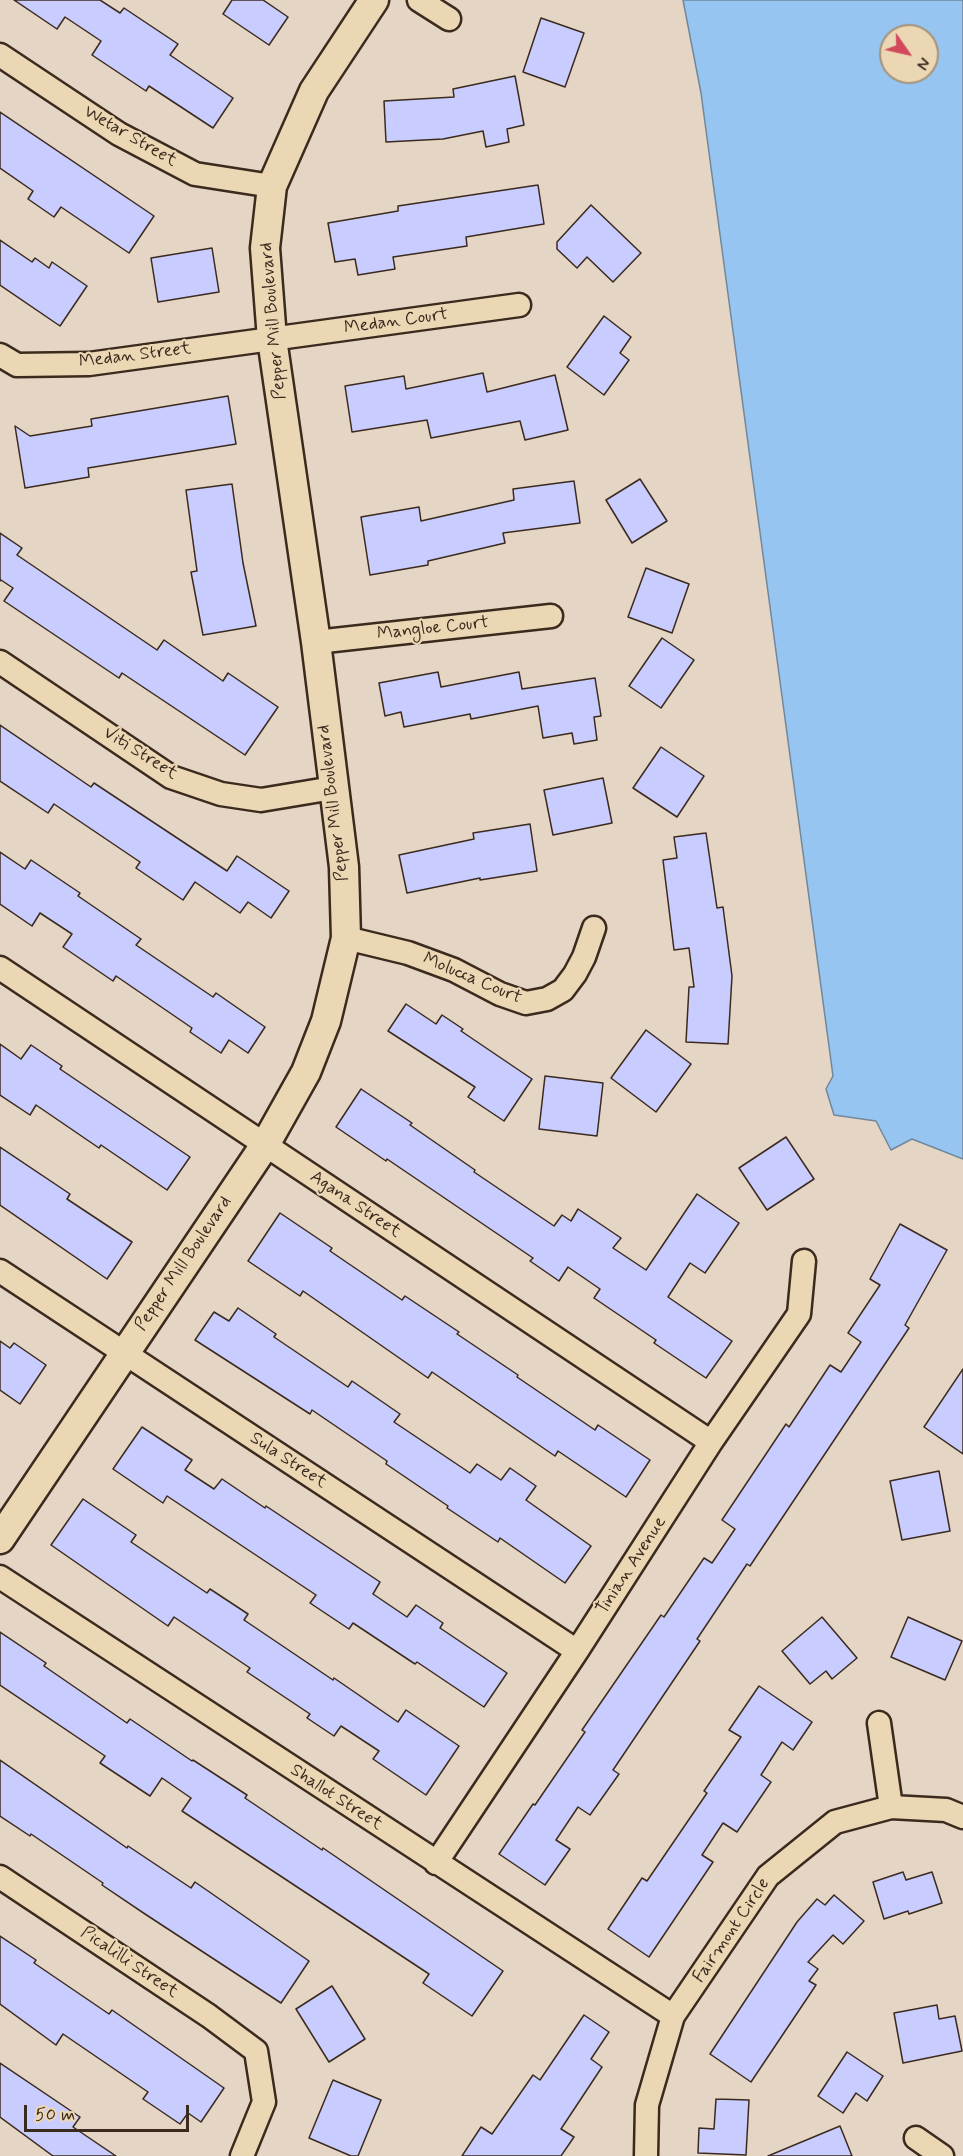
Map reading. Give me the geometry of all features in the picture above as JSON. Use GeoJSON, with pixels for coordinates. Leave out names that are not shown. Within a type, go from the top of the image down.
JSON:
{"type":"FeatureCollection","features":[{"type":"Feature","properties":{"kind":"street","name":"Pepper Mill Boulevard"},"geometry":{"type":"LineString","coordinates":[[0,1539],[265,1145],[306,1072],[322,1031],[346,938],[344,867],[316,642],[272,339],[265,248],[272,186],[314,91],[374,0]]}},
{"type":"Feature","properties":{"kind":"street"},"geometry":{"type":"LineString","coordinates":[[419,0],[449,20]]}},
{"type":"Feature","properties":{"kind":"street","name":"Wetar Street"},"geometry":{"type":"LineString","coordinates":[[0,55],[119,134],[195,174],[272,186]]}},
{"type":"Feature","properties":{"kind":"street","name":"Medan Court"},"geometry":{"type":"LineString","coordinates":[[272,339],[519,305]]}},
{"type":"Feature","properties":{"kind":"street","name":"Medan Street"},"geometry":{"type":"LineString","coordinates":[[0,355],[17,365],[89,364],[272,339]]}},
{"type":"Feature","properties":{"kind":"street","name":"Mangloe Court"},"geometry":{"type":"LineString","coordinates":[[316,642],[550,616]]}},
{"type":"Feature","properties":{"kind":"street","name":"Viti Street"},"geometry":{"type":"LineString","coordinates":[[0,662],[171,777],[220,794],[261,800],[333,788]]}},
{"type":"Feature","properties":{"kind":"street","name":"Molucca Court"},"geometry":{"type":"LineString","coordinates":[[346,938],[408,953],[454,970],[500,994],[526,1003],[547,999],[563,990],[584,957],[594,928]]}},
{"type":"Feature","properties":{"kind":"street","name":"Agana Street"},"geometry":{"type":"LineString","coordinates":[[0,968],[711,1442]]}},
{"type":"Feature","properties":{"kind":"street","name":"Tinian Avenue"},"geometry":{"type":"LineString","coordinates":[[436,1863],[577,1651],[711,1442],[799,1314],[804,1261]]}},
{"type":"Feature","properties":{"kind":"street","name":"Sula Street"},"geometry":{"type":"LineString","coordinates":[[0,1271],[577,1651]]}},
{"type":"Feature","properties":{"kind":"street","name":"Shallot Street"},"geometry":{"type":"LineString","coordinates":[[0,1577],[673,2016]]}},
{"type":"Feature","properties":{"kind":"street"},"geometry":{"type":"LineString","coordinates":[[879,1723],[891,1807]]}},
{"type":"Feature","properties":{"kind":"street","name":"Fairmont Circle"},"geometry":{"type":"LineString","coordinates":[[646,2156],[647,2105],[673,2016],[768,1876],[835,1822],[891,1807],[946,1809],[963,1817]]}},
{"type":"Feature","properties":{"kind":"street","name":"Picalilli Street"},"geometry":{"type":"LineString","coordinates":[[0,1877],[209,2016],[256,2051],[264,2102],[242,2156]]}},
{"type":"Feature","properties":{"kind":"street"},"geometry":{"type":"LineString","coordinates":[[916,2138],[942,2156]]}},
{"type":"Feature","properties":{"kind":"water"},"geometry":{"type":"Polygon","coordinates":[[[683,0],[963,0],[963,1159],[912,1139],[891,1150],[876,1121],[834,1115],[826,1089],[833,1076],[701,93],[683,0]]]}},
{"type":"Feature","properties":{"kind":"building"},"geometry":{"type":"Polygon","coordinates":[[[14,0],[100,0],[120,13],[124,8],[178,44],[170,55],[233,98],[213,128],[149,86],[146,91],[92,55],[101,41],[65,17],[57,29],[14,0]]]}},
{"type":"Feature","properties":{"kind":"building"},"geometry":{"type":"Polygon","coordinates":[[[232,0],[263,0],[288,17],[269,45],[223,14],[232,0]]]}},
{"type":"Feature","properties":{"kind":"building"},"geometry":{"type":"Polygon","coordinates":[[[541,18],[584,33],[565,87],[523,72],[541,18]]]}},
{"type":"Feature","properties":{"kind":"building"},"geometry":{"type":"Polygon","coordinates":[[[515,76],[524,125],[507,129],[509,142],[486,147],[483,131],[443,139],[386,142],[384,101],[454,97],[453,89],[515,76]]]}},
{"type":"Feature","properties":{"kind":"building"},"geometry":{"type":"Polygon","coordinates":[[[0,112],[154,216],[129,253],[61,207],[54,217],[28,199],[33,191],[0,168],[0,112]]]}},
{"type":"Feature","properties":{"kind":"building"},"geometry":{"type":"Polygon","coordinates":[[[538,185],[544,224],[466,237],[467,246],[393,257],[395,269],[358,275],[355,259],[335,262],[328,223],[398,211],[398,206],[538,185]]]}},
{"type":"Feature","properties":{"kind":"building"},"geometry":{"type":"Polygon","coordinates":[[[591,205],[641,253],[613,282],[587,257],[577,268],[557,249],[557,242],[591,205]]]}},
{"type":"Feature","properties":{"kind":"building"},"geometry":{"type":"Polygon","coordinates":[[[0,240],[32,262],[35,258],[49,268],[52,262],[87,286],[60,326],[0,285],[0,240]]]}},
{"type":"Feature","properties":{"kind":"building"},"geometry":{"type":"Polygon","coordinates":[[[212,248],[219,292],[158,302],[151,258],[212,248]]]}},
{"type":"Feature","properties":{"kind":"building"},"geometry":{"type":"Polygon","coordinates":[[[604,316],[631,337],[620,353],[629,360],[604,395],[567,367],[604,316]]]}},
{"type":"Feature","properties":{"kind":"building"},"geometry":{"type":"Polygon","coordinates":[[[483,373],[487,392],[555,375],[568,430],[525,440],[520,421],[431,438],[427,420],[352,432],[345,386],[404,376],[406,389],[483,373]]]}},
{"type":"Feature","properties":{"kind":"building"},"geometry":{"type":"Polygon","coordinates":[[[228,396],[236,444],[88,468],[89,477],[25,488],[15,426],[30,436],[92,426],[91,419],[228,396]]]}},
{"type":"Feature","properties":{"kind":"building"},"geometry":{"type":"Polygon","coordinates":[[[640,479],[667,521],[632,543],[606,500],[640,479]]]}},
{"type":"Feature","properties":{"kind":"building"},"geometry":{"type":"Polygon","coordinates":[[[574,481],[580,523],[503,533],[505,543],[428,561],[428,565],[370,575],[361,517],[419,507],[421,521],[514,500],[513,489],[574,481]]]}},
{"type":"Feature","properties":{"kind":"building"},"geometry":{"type":"Polygon","coordinates":[[[232,484],[243,563],[256,626],[203,635],[191,572],[197,571],[186,490],[232,484]]]}},
{"type":"Feature","properties":{"kind":"building"},"geometry":{"type":"Polygon","coordinates":[[[0,533],[22,548],[17,555],[157,650],[164,640],[223,681],[228,673],[278,707],[245,755],[122,673],[119,678],[4,601],[13,588],[0,581],[0,533]]]}},
{"type":"Feature","properties":{"kind":"building"},"geometry":{"type":"Polygon","coordinates":[[[646,568],[689,584],[672,633],[628,617],[646,568]]]}},
{"type":"Feature","properties":{"kind":"building"},"geometry":{"type":"Polygon","coordinates":[[[662,638],[694,660],[661,708],[629,686],[662,638]]]}},
{"type":"Feature","properties":{"kind":"building"},"geometry":{"type":"Polygon","coordinates":[[[438,672],[441,687],[519,672],[522,689],[595,678],[601,716],[594,717],[597,740],[574,744],[572,733],[543,738],[538,706],[471,719],[470,714],[404,727],[401,712],[385,716],[379,683],[438,672]]]}},
{"type":"Feature","properties":{"kind":"building"},"geometry":{"type":"Polygon","coordinates":[[[0,725],[91,787],[94,783],[227,871],[237,856],[289,891],[271,918],[248,902],[240,913],[195,882],[183,900],[136,868],[140,862],[54,804],[48,813],[0,781],[0,725]]]}},
{"type":"Feature","properties":{"kind":"building"},"geometry":{"type":"Polygon","coordinates":[[[661,747],[704,776],[677,817],[633,788],[661,747]]]}},
{"type":"Feature","properties":{"kind":"building"},"geometry":{"type":"Polygon","coordinates":[[[603,778],[612,823],[553,835],[544,790],[603,778]]]}},
{"type":"Feature","properties":{"kind":"building"},"geometry":{"type":"Polygon","coordinates":[[[530,824],[537,871],[480,880],[480,878],[407,893],[399,855],[474,839],[473,833],[530,824]]]}},
{"type":"Feature","properties":{"kind":"building"},"geometry":{"type":"Polygon","coordinates":[[[706,833],[717,908],[723,907],[732,976],[728,1044],[686,1042],[689,987],[694,987],[689,948],[674,950],[663,860],[677,858],[674,837],[706,833]]]}},
{"type":"Feature","properties":{"kind":"building"},"geometry":{"type":"Polygon","coordinates":[[[0,852],[25,869],[31,860],[80,893],[78,896],[141,939],[136,945],[213,997],[216,993],[265,1027],[248,1053],[229,1040],[221,1053],[190,1032],[192,1028],[116,976],[113,981],[63,947],[72,934],[40,913],[32,926],[0,904],[0,852]]]}},
{"type":"Feature","properties":{"kind":"building"},"geometry":{"type":"Polygon","coordinates":[[[406,1004],[436,1024],[442,1015],[463,1029],[461,1031],[532,1079],[504,1121],[468,1097],[475,1087],[388,1031],[406,1004]]]}},
{"type":"Feature","properties":{"kind":"building"},"geometry":{"type":"Polygon","coordinates":[[[646,1030],[691,1064],[656,1112],[611,1078],[646,1030]]]}},
{"type":"Feature","properties":{"kind":"building"},"geometry":{"type":"Polygon","coordinates":[[[0,1044],[21,1059],[31,1045],[62,1066],[60,1069],[190,1157],[167,1190],[101,1145],[99,1148],[36,1105],[30,1115],[0,1095],[0,1044]]]}},
{"type":"Feature","properties":{"kind":"building"},"geometry":{"type":"Polygon","coordinates":[[[545,1076],[603,1083],[597,1136],[539,1129],[545,1076]]]}},
{"type":"Feature","properties":{"kind":"building"},"geometry":{"type":"Polygon","coordinates":[[[361,1089],[412,1123],[410,1125],[475,1170],[474,1172],[554,1226],[562,1215],[571,1221],[578,1209],[621,1238],[613,1248],[646,1270],[697,1194],[739,1223],[705,1273],[690,1263],[668,1297],[732,1341],[706,1378],[654,1343],[656,1340],[594,1298],[600,1289],[568,1267],[559,1281],[530,1261],[533,1258],[336,1127],[361,1089]]]}},
{"type":"Feature","properties":{"kind":"building"},"geometry":{"type":"Polygon","coordinates":[[[786,1137],[814,1179],[767,1210],[739,1168],[786,1137]]]}},
{"type":"Feature","properties":{"kind":"building"},"geometry":{"type":"Polygon","coordinates":[[[0,1147],[70,1194],[67,1199],[132,1242],[107,1279],[0,1205],[0,1147]]]}},
{"type":"Feature","properties":{"kind":"building"},"geometry":{"type":"Polygon","coordinates":[[[280,1213],[332,1248],[330,1251],[402,1300],[405,1296],[459,1332],[457,1334],[595,1430],[598,1425],[650,1460],[626,1497],[558,1451],[555,1456],[432,1372],[428,1378],[303,1291],[300,1296],[248,1261],[280,1213]]]}},
{"type":"Feature","properties":{"kind":"building"},"geometry":{"type":"Polygon","coordinates":[[[900,1224],[947,1250],[905,1325],[909,1328],[750,1566],[747,1564],[697,1639],[700,1641],[613,1770],[619,1774],[590,1815],[578,1807],[556,1840],[570,1849],[545,1885],[499,1854],[585,1732],[582,1730],[661,1615],[664,1617],[704,1558],[712,1563],[735,1529],[722,1520],[786,1424],[789,1427],[830,1365],[841,1372],[861,1342],[848,1333],[880,1285],[870,1279],[900,1224]]]}},
{"type":"Feature","properties":{"kind":"building"},"geometry":{"type":"Polygon","coordinates":[[[238,1308],[276,1334],[274,1337],[348,1387],[352,1381],[400,1414],[394,1422],[470,1473],[477,1464],[501,1480],[510,1468],[536,1486],[526,1500],[591,1546],[565,1583],[500,1538],[498,1542],[447,1508],[448,1506],[386,1464],[387,1461],[312,1410],[310,1414],[195,1340],[214,1312],[229,1321],[238,1308]]]}},
{"type":"Feature","properties":{"kind":"building"},"geometry":{"type":"Polygon","coordinates":[[[0,1341],[10,1348],[14,1343],[46,1365],[20,1404],[0,1390],[0,1341]]]}},
{"type":"Feature","properties":{"kind":"building"},"geometry":{"type":"Polygon","coordinates":[[[963,1369],[963,1454],[924,1427],[963,1369]]]}},
{"type":"Feature","properties":{"kind":"building"},"geometry":{"type":"Polygon","coordinates":[[[142,1427],[192,1460],[185,1470],[214,1489],[222,1479],[265,1508],[266,1506],[380,1582],[373,1594],[407,1617],[416,1605],[443,1623],[440,1628],[507,1673],[484,1707],[353,1623],[349,1629],[310,1603],[316,1595],[167,1496],[163,1503],[113,1469],[142,1427]]]}},
{"type":"Feature","properties":{"kind":"building"},"geometry":{"type":"Polygon","coordinates":[[[939,1471],[950,1531],[902,1540],[890,1481],[939,1471]]]}},
{"type":"Feature","properties":{"kind":"building"},"geometry":{"type":"Polygon","coordinates":[[[83,1499],[136,1535],[131,1542],[207,1593],[210,1589],[248,1614],[244,1620],[333,1680],[334,1678],[398,1722],[406,1710],[459,1746],[426,1795],[373,1759],[379,1751],[341,1726],[334,1736],[307,1718],[310,1714],[247,1672],[250,1668],[174,1617],[168,1626],[51,1545],[83,1499]]]}},
{"type":"Feature","properties":{"kind":"building"},"geometry":{"type":"Polygon","coordinates":[[[822,1617],[857,1658],[832,1679],[826,1671],[810,1684],[782,1651],[822,1617]]]}},
{"type":"Feature","properties":{"kind":"building"},"geometry":{"type":"Polygon","coordinates":[[[908,1617],[962,1641],[945,1680],[891,1657],[908,1617]]]}},
{"type":"Feature","properties":{"kind":"building"},"geometry":{"type":"Polygon","coordinates":[[[0,1632],[46,1663],[44,1666],[127,1723],[130,1719],[247,1795],[245,1798],[322,1850],[323,1848],[503,1971],[472,2016],[423,1983],[429,1974],[182,1811],[191,1798],[162,1778],[150,1796],[100,1763],[105,1756],[0,1685],[0,1632]]]}},
{"type":"Feature","properties":{"kind":"building"},"geometry":{"type":"Polygon","coordinates":[[[759,1686],[812,1722],[793,1750],[782,1742],[761,1775],[771,1782],[737,1832],[723,1823],[702,1855],[713,1862],[649,1957],[608,1929],[642,1878],[647,1881],[707,1793],[704,1791],[741,1737],[729,1730],[759,1686]]]}},
{"type":"Feature","properties":{"kind":"building"},"geometry":{"type":"Polygon","coordinates":[[[0,1760],[127,1848],[128,1846],[191,1888],[195,1882],[309,1961],[281,2003],[102,1885],[103,1883],[31,1834],[30,1836],[0,1816],[0,1760]]]}},
{"type":"Feature","properties":{"kind":"building"},"geometry":{"type":"Polygon","coordinates":[[[903,1872],[906,1880],[932,1872],[942,1903],[909,1914],[908,1911],[884,1919],[873,1882],[903,1872]]]}},
{"type":"Feature","properties":{"kind":"building"},"geometry":{"type":"Polygon","coordinates":[[[834,1895],[864,1921],[843,1944],[833,1935],[808,1962],[818,1969],[809,1981],[816,1985],[751,2082],[710,2054],[797,1922],[817,1899],[825,1905],[834,1895]]]}},
{"type":"Feature","properties":{"kind":"building"},"geometry":{"type":"Polygon","coordinates":[[[0,1936],[36,1960],[34,1963],[109,2014],[112,2010],[224,2088],[201,2122],[188,2113],[180,2124],[143,2099],[148,2092],[63,2034],[56,2045],[0,2004],[0,1936]]]}},
{"type":"Feature","properties":{"kind":"building"},"geometry":{"type":"Polygon","coordinates":[[[332,1986],[365,2039],[329,2062],[296,2009],[332,1986]]]}},
{"type":"Feature","properties":{"kind":"building"},"geometry":{"type":"Polygon","coordinates":[[[937,2005],[939,2019],[955,2016],[962,2051],[903,2063],[894,2013],[937,2005]]]}},
{"type":"Feature","properties":{"kind":"building"},"geometry":{"type":"Polygon","coordinates":[[[584,2015],[609,2032],[591,2059],[602,2067],[561,2129],[574,2137],[561,2156],[462,2156],[481,2127],[492,2134],[533,2075],[540,2080],[584,2015]]]}},
{"type":"Feature","properties":{"kind":"building"},"geometry":{"type":"Polygon","coordinates":[[[847,2052],[883,2076],[867,2101],[856,2093],[843,2113],[818,2096],[847,2052]]]}},
{"type":"Feature","properties":{"kind":"building"},"geometry":{"type":"Polygon","coordinates":[[[0,2063],[80,2117],[73,2127],[116,2156],[53,2156],[0,2117],[0,2063]]]}},
{"type":"Feature","properties":{"kind":"building"},"geometry":{"type":"Polygon","coordinates":[[[333,2080],[381,2100],[358,2156],[351,2156],[309,2138],[333,2080]]]}},
{"type":"Feature","properties":{"kind":"building"},"geometry":{"type":"Polygon","coordinates":[[[716,2099],[749,2100],[746,2155],[698,2153],[699,2128],[714,2129],[716,2099]]]}},
{"type":"Feature","properties":{"kind":"building"},"geometry":{"type":"Polygon","coordinates":[[[840,2126],[852,2156],[768,2156],[840,2126]]]}}]}
